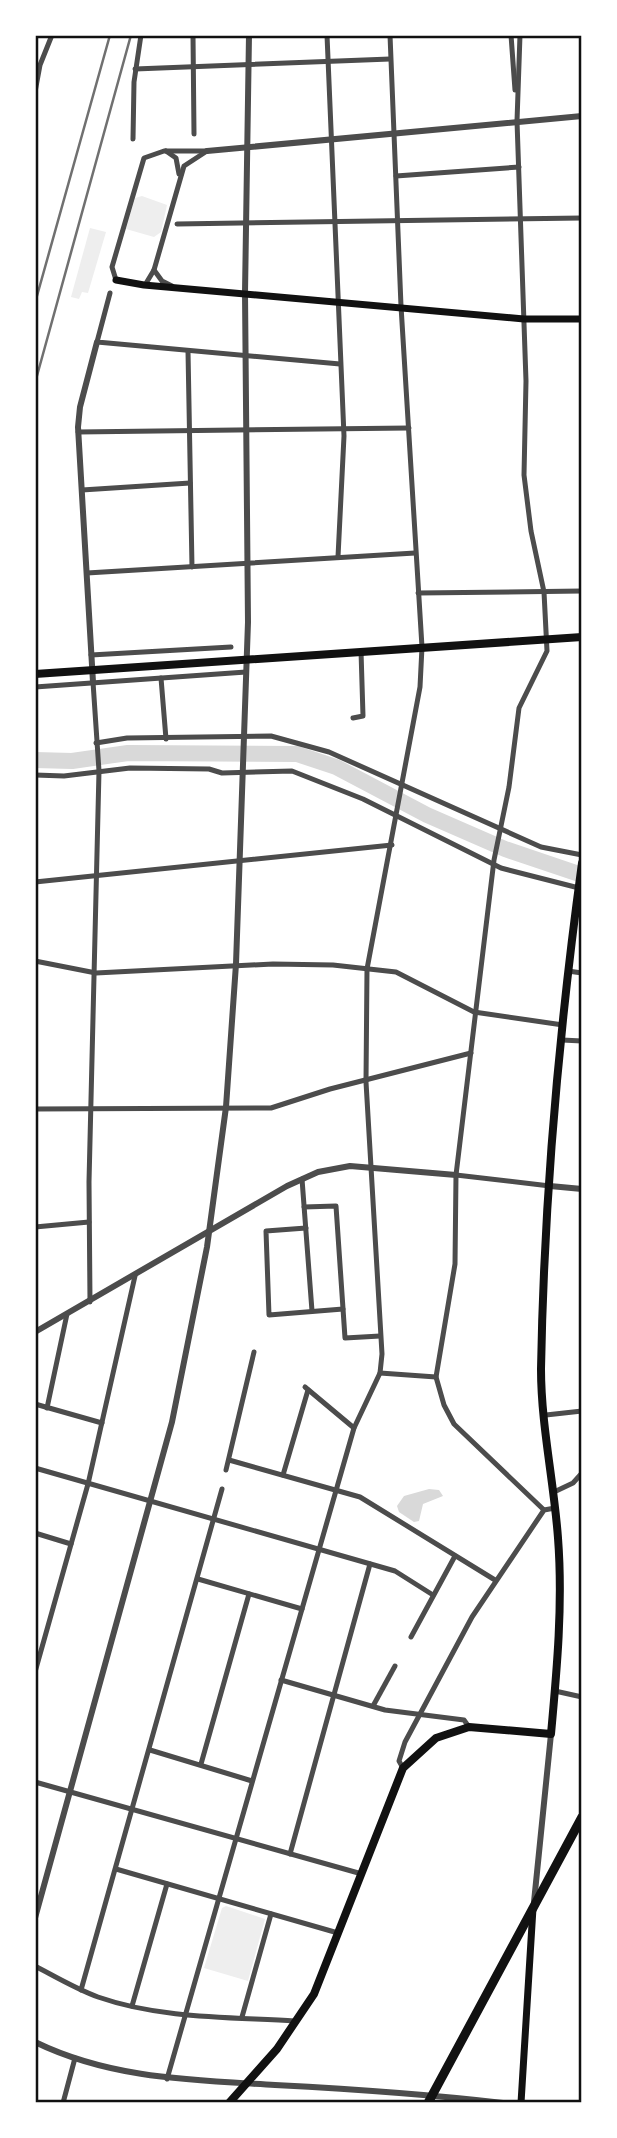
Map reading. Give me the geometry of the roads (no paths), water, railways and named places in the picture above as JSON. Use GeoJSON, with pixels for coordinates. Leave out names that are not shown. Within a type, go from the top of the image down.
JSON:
{"type":"FeatureCollection","features":[{"type":"Feature","properties":{"kind":"highway"},"geometry":{"type":"LineString","coordinates":[[430,2099],[582,1817]]}},
{"type":"Feature","properties":{"kind":"main road"},"geometry":{"type":"LineString","coordinates":[[116,280],[175,288],[524,319],[582,319]]}},
{"type":"Feature","properties":{"kind":"main road"},"geometry":{"type":"LineString","coordinates":[[35,674],[582,637]]}},
{"type":"Feature","properties":{"kind":"main road"},"geometry":{"type":"LineString","coordinates":[[229,2103],[298,2022],[314,1994],[403,1768],[436,1738],[469,1727],[551,1734],[560,1617],[554,1492],[541,1372],[550,1186],[563,1024],[582,863]]}},
{"type":"Feature","properties":{"kind":"main road"},"geometry":{"type":"LineString","coordinates":[[521,2103],[534,1905]]}},
{"type":"Feature","properties":{"kind":"street"},"geometry":{"type":"LineString","coordinates":[[35,92],[37,64],[51,35]]}},
{"type":"Feature","properties":{"kind":"street"},"geometry":{"type":"LineString","coordinates":[[133,139],[135,69],[141,35]]}},
{"type":"Feature","properties":{"kind":"street"},"geometry":{"type":"LineString","coordinates":[[193,35],[194,134]]}},
{"type":"Feature","properties":{"kind":"street"},"geometry":{"type":"LineString","coordinates":[[35,1918],[152,1502],[190,1342],[209,1234],[226,1107],[241,861],[247,660],[249,564],[245,293],[249,35]]}},
{"type":"Feature","properties":{"kind":"street"},"geometry":{"type":"LineString","coordinates":[[327,35],[343,430],[338,557]]}},
{"type":"Feature","properties":{"kind":"street"},"geometry":{"type":"LineString","coordinates":[[166,2079],[354,1428],[380,1373],[366,1082],[367,969],[420,688],[422,647],[401,306],[390,35]]}},
{"type":"Feature","properties":{"kind":"street"},"geometry":{"type":"LineString","coordinates":[[510,35],[521,220],[524,475],[531,531],[544,592],[545,659],[519,708],[494,861],[456,1175],[455,1264],[436,1377],[444,1405],[454,1423],[544,1510]]}},
{"type":"Feature","properties":{"kind":"street"},"geometry":{"type":"LineString","coordinates":[[517,121],[520,35]]}},
{"type":"Feature","properties":{"kind":"street"},"geometry":{"type":"LineString","coordinates":[[135,69],[390,59]]}},
{"type":"Feature","properties":{"kind":"street"},"geometry":{"type":"LineString","coordinates":[[116,280],[112,267],[141,162],[148,155],[164,150],[208,151],[582,116]]}},
{"type":"Feature","properties":{"kind":"street"},"geometry":{"type":"LineString","coordinates":[[164,150],[176,158],[179,177]]}},
{"type":"Feature","properties":{"kind":"street"},"geometry":{"type":"LineString","coordinates":[[144,285],[154,270],[179,177],[186,163],[208,151]]}},
{"type":"Feature","properties":{"kind":"street"},"geometry":{"type":"LineString","coordinates":[[396,176],[519,167]]}},
{"type":"Feature","properties":{"kind":"street"},"geometry":{"type":"LineString","coordinates":[[177,225],[582,218]]}},
{"type":"Feature","properties":{"kind":"street"},"geometry":{"type":"LineString","coordinates":[[154,270],[162,281],[175,288]]}},
{"type":"Feature","properties":{"kind":"street"},"geometry":{"type":"LineString","coordinates":[[90,1302],[89,1222],[99,770],[78,432],[80,407],[110,293]]}},
{"type":"Feature","properties":{"kind":"street"},"geometry":{"type":"LineString","coordinates":[[97,342],[340,363]]}},
{"type":"Feature","properties":{"kind":"street"},"geometry":{"type":"LineString","coordinates":[[188,351],[192,567]]}},
{"type":"Feature","properties":{"kind":"street"},"geometry":{"type":"LineString","coordinates":[[78,432],[409,428]]}},
{"type":"Feature","properties":{"kind":"street"},"geometry":{"type":"LineString","coordinates":[[82,490],[190,483]]}},
{"type":"Feature","properties":{"kind":"street"},"geometry":{"type":"LineString","coordinates":[[87,573],[415,554]]}},
{"type":"Feature","properties":{"kind":"street"},"geometry":{"type":"LineString","coordinates":[[418,593],[582,591]]}},
{"type":"Feature","properties":{"kind":"street"},"geometry":{"type":"LineString","coordinates":[[91,655],[230,647]]}},
{"type":"Feature","properties":{"kind":"street"},"geometry":{"type":"LineString","coordinates":[[352,718],[363,716],[361,651]]}},
{"type":"Feature","properties":{"kind":"street"},"geometry":{"type":"LineString","coordinates":[[35,687],[246,672]]}},
{"type":"Feature","properties":{"kind":"street"},"geometry":{"type":"LineString","coordinates":[[161,678],[166,739]]}},
{"type":"Feature","properties":{"kind":"street"},"geometry":{"type":"LineString","coordinates":[[97,745],[127,738],[211,739],[271,736],[311,746],[541,847],[582,855]]}},
{"type":"Feature","properties":{"kind":"street"},"geometry":{"type":"LineString","coordinates":[[35,775],[64,776],[130,768],[284,771],[313,777],[530,877],[580,887]]}},
{"type":"Feature","properties":{"kind":"street"},"geometry":{"type":"LineString","coordinates":[[35,882],[391,845]]}},
{"type":"Feature","properties":{"kind":"street"},"geometry":{"type":"LineString","coordinates":[[35,961],[96,973],[236,964],[333,965],[396,972],[474,1012],[563,1024]]}},
{"type":"Feature","properties":{"kind":"street"},"geometry":{"type":"LineString","coordinates":[[568,971],[582,973]]}},
{"type":"Feature","properties":{"kind":"street"},"geometry":{"type":"LineString","coordinates":[[562,1040],[582,1041]]}},
{"type":"Feature","properties":{"kind":"street"},"geometry":{"type":"LineString","coordinates":[[35,1109],[271,1108],[471,1053]]}},
{"type":"Feature","properties":{"kind":"street"},"geometry":{"type":"LineString","coordinates":[[35,1332],[302,1179],[334,1168],[372,1167],[582,1189]]}},
{"type":"Feature","properties":{"kind":"street"},"geometry":{"type":"LineString","coordinates":[[302,1179],[312,1311]]}},
{"type":"Feature","properties":{"kind":"street"},"geometry":{"type":"LineString","coordinates":[[304,1207],[336,1206],[345,1338],[380,1336]]}},
{"type":"Feature","properties":{"kind":"street"},"geometry":{"type":"LineString","coordinates":[[35,1227],[89,1222]]}},
{"type":"Feature","properties":{"kind":"street"},"geometry":{"type":"LineString","coordinates":[[306,1228],[265,1231],[269,1314],[343,1308]]}},
{"type":"Feature","properties":{"kind":"street"},"geometry":{"type":"LineString","coordinates":[[35,1672],[89,1484],[135,1276]]}},
{"type":"Feature","properties":{"kind":"street"},"geometry":{"type":"LineString","coordinates":[[47,1408],[67,1314]]}},
{"type":"Feature","properties":{"kind":"street"},"geometry":{"type":"LineString","coordinates":[[226,1470],[254,1352]]}},
{"type":"Feature","properties":{"kind":"street"},"geometry":{"type":"LineString","coordinates":[[380,1373],[436,1377]]}},
{"type":"Feature","properties":{"kind":"street"},"geometry":{"type":"LineString","coordinates":[[283,1475],[307,1388],[354,1428]]}},
{"type":"Feature","properties":{"kind":"street"},"geometry":{"type":"LineString","coordinates":[[35,1404],[102,1423]]}},
{"type":"Feature","properties":{"kind":"street"},"geometry":{"type":"LineString","coordinates":[[545,1415],[582,1411]]}},
{"type":"Feature","properties":{"kind":"street"},"geometry":{"type":"LineString","coordinates":[[229,1460],[360,1497],[495,1580]]}},
{"type":"Feature","properties":{"kind":"street"},"geometry":{"type":"LineString","coordinates":[[35,1468],[395,1571],[433,1595]]}},
{"type":"Feature","properties":{"kind":"street"},"geometry":{"type":"LineString","coordinates":[[554,1492],[573,1483],[582,1473]]}},
{"type":"Feature","properties":{"kind":"street"},"geometry":{"type":"LineString","coordinates":[[81,1990],[222,1489]]}},
{"type":"Feature","properties":{"kind":"street"},"geometry":{"type":"LineString","coordinates":[[403,1768],[399,1761],[420,1713],[495,1580],[544,1510],[555,1508]]}},
{"type":"Feature","properties":{"kind":"street"},"geometry":{"type":"LineString","coordinates":[[35,1533],[71,1544]]}},
{"type":"Feature","properties":{"kind":"street"},"geometry":{"type":"LineString","coordinates":[[411,1637],[455,1556]]}},
{"type":"Feature","properties":{"kind":"street"},"geometry":{"type":"LineString","coordinates":[[290,1854],[370,1564]]}},
{"type":"Feature","properties":{"kind":"street"},"geometry":{"type":"LineString","coordinates":[[198,1579],[302,1609]]}},
{"type":"Feature","properties":{"kind":"street"},"geometry":{"type":"LineString","coordinates":[[201,1764],[249,1594]]}},
{"type":"Feature","properties":{"kind":"street"},"geometry":{"type":"LineString","coordinates":[[373,1706],[394,1665]]}},
{"type":"Feature","properties":{"kind":"street"},"geometry":{"type":"LineString","coordinates":[[281,1680],[373,1706],[464,1720],[469,1727]]}},
{"type":"Feature","properties":{"kind":"street"},"geometry":{"type":"LineString","coordinates":[[555,1691],[582,1697]]}},
{"type":"Feature","properties":{"kind":"street"},"geometry":{"type":"LineString","coordinates":[[534,1905],[551,1734]]}},
{"type":"Feature","properties":{"kind":"street"},"geometry":{"type":"LineString","coordinates":[[150,1750],[252,1781]]}},
{"type":"Feature","properties":{"kind":"street"},"geometry":{"type":"LineString","coordinates":[[35,1782],[362,1874]]}},
{"type":"Feature","properties":{"kind":"street"},"geometry":{"type":"LineString","coordinates":[[116,1869],[340,1933]]}},
{"type":"Feature","properties":{"kind":"street"},"geometry":{"type":"LineString","coordinates":[[132,2006],[167,1884]]}},
{"type":"Feature","properties":{"kind":"street"},"geometry":{"type":"LineString","coordinates":[[242,2017],[271,1914]]}},
{"type":"Feature","properties":{"kind":"street"},"geometry":{"type":"LineString","coordinates":[[35,1966],[81,1990],[132,2006],[185,2014],[298,2022]]}},
{"type":"Feature","properties":{"kind":"street"},"geometry":{"type":"LineString","coordinates":[[35,2042],[75,2058],[125,2073],[166,2079],[503,2103]]}},
{"type":"Feature","properties":{"kind":"street"},"geometry":{"type":"LineString","coordinates":[[63,2103],[75,2058]]}},
{"type":"Feature","properties":{"kind":"waterway"},"geometry":{"type":"LineString","coordinates":[[35,760],[72,761],[128,753],[297,754],[336,767],[427,815],[505,849],[582,875]]}},
{"type":"Feature","properties":{"kind":"railway"},"geometry":{"type":"LineString","coordinates":[[35,303],[110,35]]}},
{"type":"Feature","properties":{"kind":"railway"},"geometry":{"type":"LineString","coordinates":[[35,383],[131,35]]}}]}
